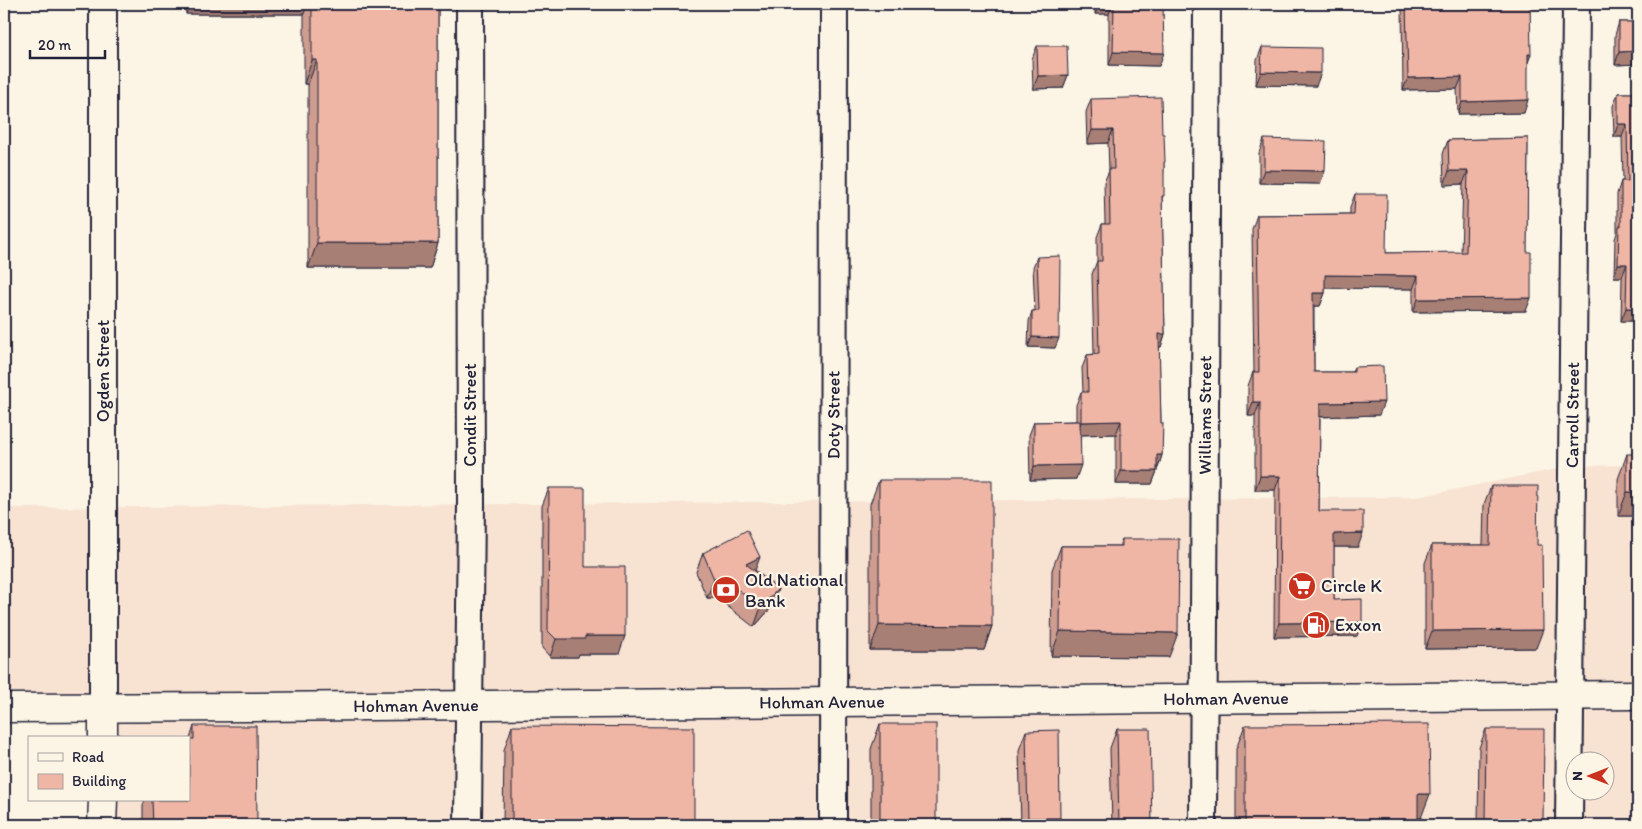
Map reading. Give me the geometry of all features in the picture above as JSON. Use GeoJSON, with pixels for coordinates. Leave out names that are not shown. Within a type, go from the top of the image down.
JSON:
{"type":"FeatureCollection","features":[{"type":"Feature","properties":{"kind":"main road","name":"Hohman Avenue"},"geometry":{"type":"LineString","coordinates":[[4,708],[1638,695]]}},
{"type":"Feature","properties":{"kind":"main road","name":"Ogden Street"},"geometry":{"type":"LineString","coordinates":[[103,707],[103,736]]}},
{"type":"Feature","properties":{"kind":"main road"},"geometry":{"type":"LineString","coordinates":[[102,802],[102,825]]}},
{"type":"Feature","properties":{"kind":"street","name":"Ogden Street"},"geometry":{"type":"LineString","coordinates":[[103,4],[103,707]]}},
{"type":"Feature","properties":{"kind":"street","name":"Condit Street"},"geometry":{"type":"LineString","coordinates":[[468,825],[470,4]]}},
{"type":"Feature","properties":{"kind":"street","name":"Doty Street"},"geometry":{"type":"LineString","coordinates":[[833,825],[834,4]]}},
{"type":"Feature","properties":{"kind":"street","name":"Williams Street"},"geometry":{"type":"LineString","coordinates":[[1203,825],[1207,4]]}},
{"type":"Feature","properties":{"kind":"street","name":"Carroll Street"},"geometry":{"type":"LineString","coordinates":[[1569,825],[1576,4]]}},
{"type":"Feature","properties":{"kind":"shaded area"},"geometry":{"type":"Polygon","coordinates":[[[1638,465],[1638,825],[102,825],[103,802],[190,802],[190,736],[103,736],[103,707],[4,708],[4,508],[1418,497],[1572,466],[1638,465]]]}},
{"type":"Feature","properties":{"kind":"building"},"geometry":{"type":"Polygon","coordinates":[[[312,4],[438,4],[438,243],[317,243],[317,60],[312,60],[312,4]]]}},
{"type":"Feature","properties":{"kind":"building"},"geometry":{"type":"Polygon","coordinates":[[[1114,4],[1163,4],[1164,53],[1113,52],[1114,4]]]}},
{"type":"Feature","properties":{"kind":"building"},"geometry":{"type":"Polygon","coordinates":[[[1406,4],[1530,4],[1531,54],[1528,54],[1528,100],[1462,102],[1462,77],[1408,78],[1406,4]]]}},
{"type":"Feature","properties":{"kind":"building"},"geometry":{"type":"Polygon","coordinates":[[[1619,22],[1638,22],[1638,51],[1619,52],[1619,22]]]}},
{"type":"Feature","properties":{"kind":"building"},"geometry":{"type":"Polygon","coordinates":[[[1037,46],[1067,46],[1068,75],[1038,76],[1037,46]]]}},
{"type":"Feature","properties":{"kind":"building"},"geometry":{"type":"Polygon","coordinates":[[[1262,47],[1321,48],[1321,73],[1261,72],[1262,47]]]}},
{"type":"Feature","properties":{"kind":"building"},"geometry":{"type":"Polygon","coordinates":[[[1618,93],[1638,93],[1638,308],[1626,308],[1627,264],[1618,264],[1619,226],[1621,226],[1621,181],[1628,181],[1627,124],[1618,124],[1618,93]]]}},
{"type":"Feature","properties":{"kind":"building"},"geometry":{"type":"Polygon","coordinates":[[[1161,97],[1165,162],[1164,196],[1162,196],[1165,334],[1159,334],[1161,423],[1163,423],[1162,455],[1157,455],[1157,471],[1121,471],[1121,421],[1081,422],[1081,392],[1088,392],[1087,355],[1099,354],[1097,261],[1102,261],[1102,224],[1110,224],[1109,169],[1114,169],[1113,130],[1092,130],[1091,99],[1161,97]]]}},
{"type":"Feature","properties":{"kind":"building"},"geometry":{"type":"Polygon","coordinates":[[[1528,138],[1527,252],[1531,252],[1531,298],[1418,299],[1418,276],[1325,275],[1325,293],[1313,293],[1314,372],[1354,372],[1354,367],[1383,366],[1384,402],[1320,403],[1319,511],[1363,511],[1363,533],[1334,534],[1334,600],[1362,599],[1362,622],[1279,623],[1280,476],[1260,476],[1260,402],[1253,402],[1253,372],[1259,372],[1257,215],[1354,214],[1355,194],[1387,194],[1386,253],[1466,252],[1468,171],[1449,171],[1448,140],[1528,138]]]}},
{"type":"Feature","properties":{"kind":"building"},"geometry":{"type":"Polygon","coordinates":[[[1264,139],[1326,141],[1325,171],[1264,170],[1264,139]]]}},
{"type":"Feature","properties":{"kind":"building"},"geometry":{"type":"Polygon","coordinates":[[[1060,256],[1059,338],[1032,337],[1032,311],[1039,311],[1037,257],[1060,256]]]}},
{"type":"Feature","properties":{"kind":"building"},"geometry":{"type":"Polygon","coordinates":[[[1080,421],[1081,465],[1034,466],[1034,422],[1080,421]]]}},
{"type":"Feature","properties":{"kind":"building"},"geometry":{"type":"Polygon","coordinates":[[[1627,454],[1638,454],[1638,492],[1627,492],[1627,454]]]}},
{"type":"Feature","properties":{"kind":"building"},"geometry":{"type":"Polygon","coordinates":[[[879,480],[992,480],[992,626],[879,625],[879,480]]]}},
{"type":"Feature","properties":{"kind":"building"},"geometry":{"type":"Polygon","coordinates":[[[1491,486],[1538,486],[1537,545],[1542,545],[1543,630],[1432,631],[1432,545],[1490,545],[1491,486]]]}},
{"type":"Feature","properties":{"kind":"building"},"geometry":{"type":"Polygon","coordinates":[[[549,488],[585,488],[585,567],[625,567],[625,636],[585,636],[585,639],[556,639],[548,631],[549,488]]]}},
{"type":"Feature","properties":{"kind":"building"},"geometry":{"type":"Polygon","coordinates":[[[747,530],[760,557],[746,564],[778,589],[761,607],[724,579],[714,579],[703,553],[747,530]]]}},
{"type":"Feature","properties":{"kind":"building"},"geometry":{"type":"Polygon","coordinates":[[[1122,539],[1179,539],[1178,633],[1060,631],[1061,546],[1122,546],[1122,539]]]}},
{"type":"Feature","properties":{"kind":"building"},"geometry":{"type":"Polygon","coordinates":[[[880,724],[936,724],[936,825],[880,825],[880,724]]]}},
{"type":"Feature","properties":{"kind":"building"},"geometry":{"type":"Polygon","coordinates":[[[1429,724],[1430,794],[1418,794],[1418,825],[1245,825],[1245,725],[1429,724]]]}},
{"type":"Feature","properties":{"kind":"building"},"geometry":{"type":"Polygon","coordinates":[[[194,726],[256,726],[257,825],[153,825],[152,802],[190,802],[190,739],[194,739],[194,726]]]}},
{"type":"Feature","properties":{"kind":"building"},"geometry":{"type":"Polygon","coordinates":[[[512,726],[694,727],[694,825],[512,825],[512,726]]]}},
{"type":"Feature","properties":{"kind":"building"},"geometry":{"type":"Polygon","coordinates":[[[1117,729],[1150,729],[1152,825],[1119,825],[1117,729]]]}},
{"type":"Feature","properties":{"kind":"building"},"geometry":{"type":"Polygon","coordinates":[[[1486,729],[1544,729],[1543,825],[1485,825],[1486,729]]]}},
{"type":"Feature","properties":{"kind":"building"},"geometry":{"type":"Polygon","coordinates":[[[1059,730],[1060,818],[1028,818],[1026,731],[1059,730]]]}},
{"type":"Feature","properties":{"kind":"place","name":"Circle K"},"geometry":{"type":"Point","coordinates":[1302,586]}},
{"type":"Feature","properties":{"kind":"place","name":"Old National Bank"},"geometry":{"type":"Point","coordinates":[726,590]}},
{"type":"Feature","properties":{"kind":"place","name":"Exxon"},"geometry":{"type":"Point","coordinates":[1316,625]}}]}
